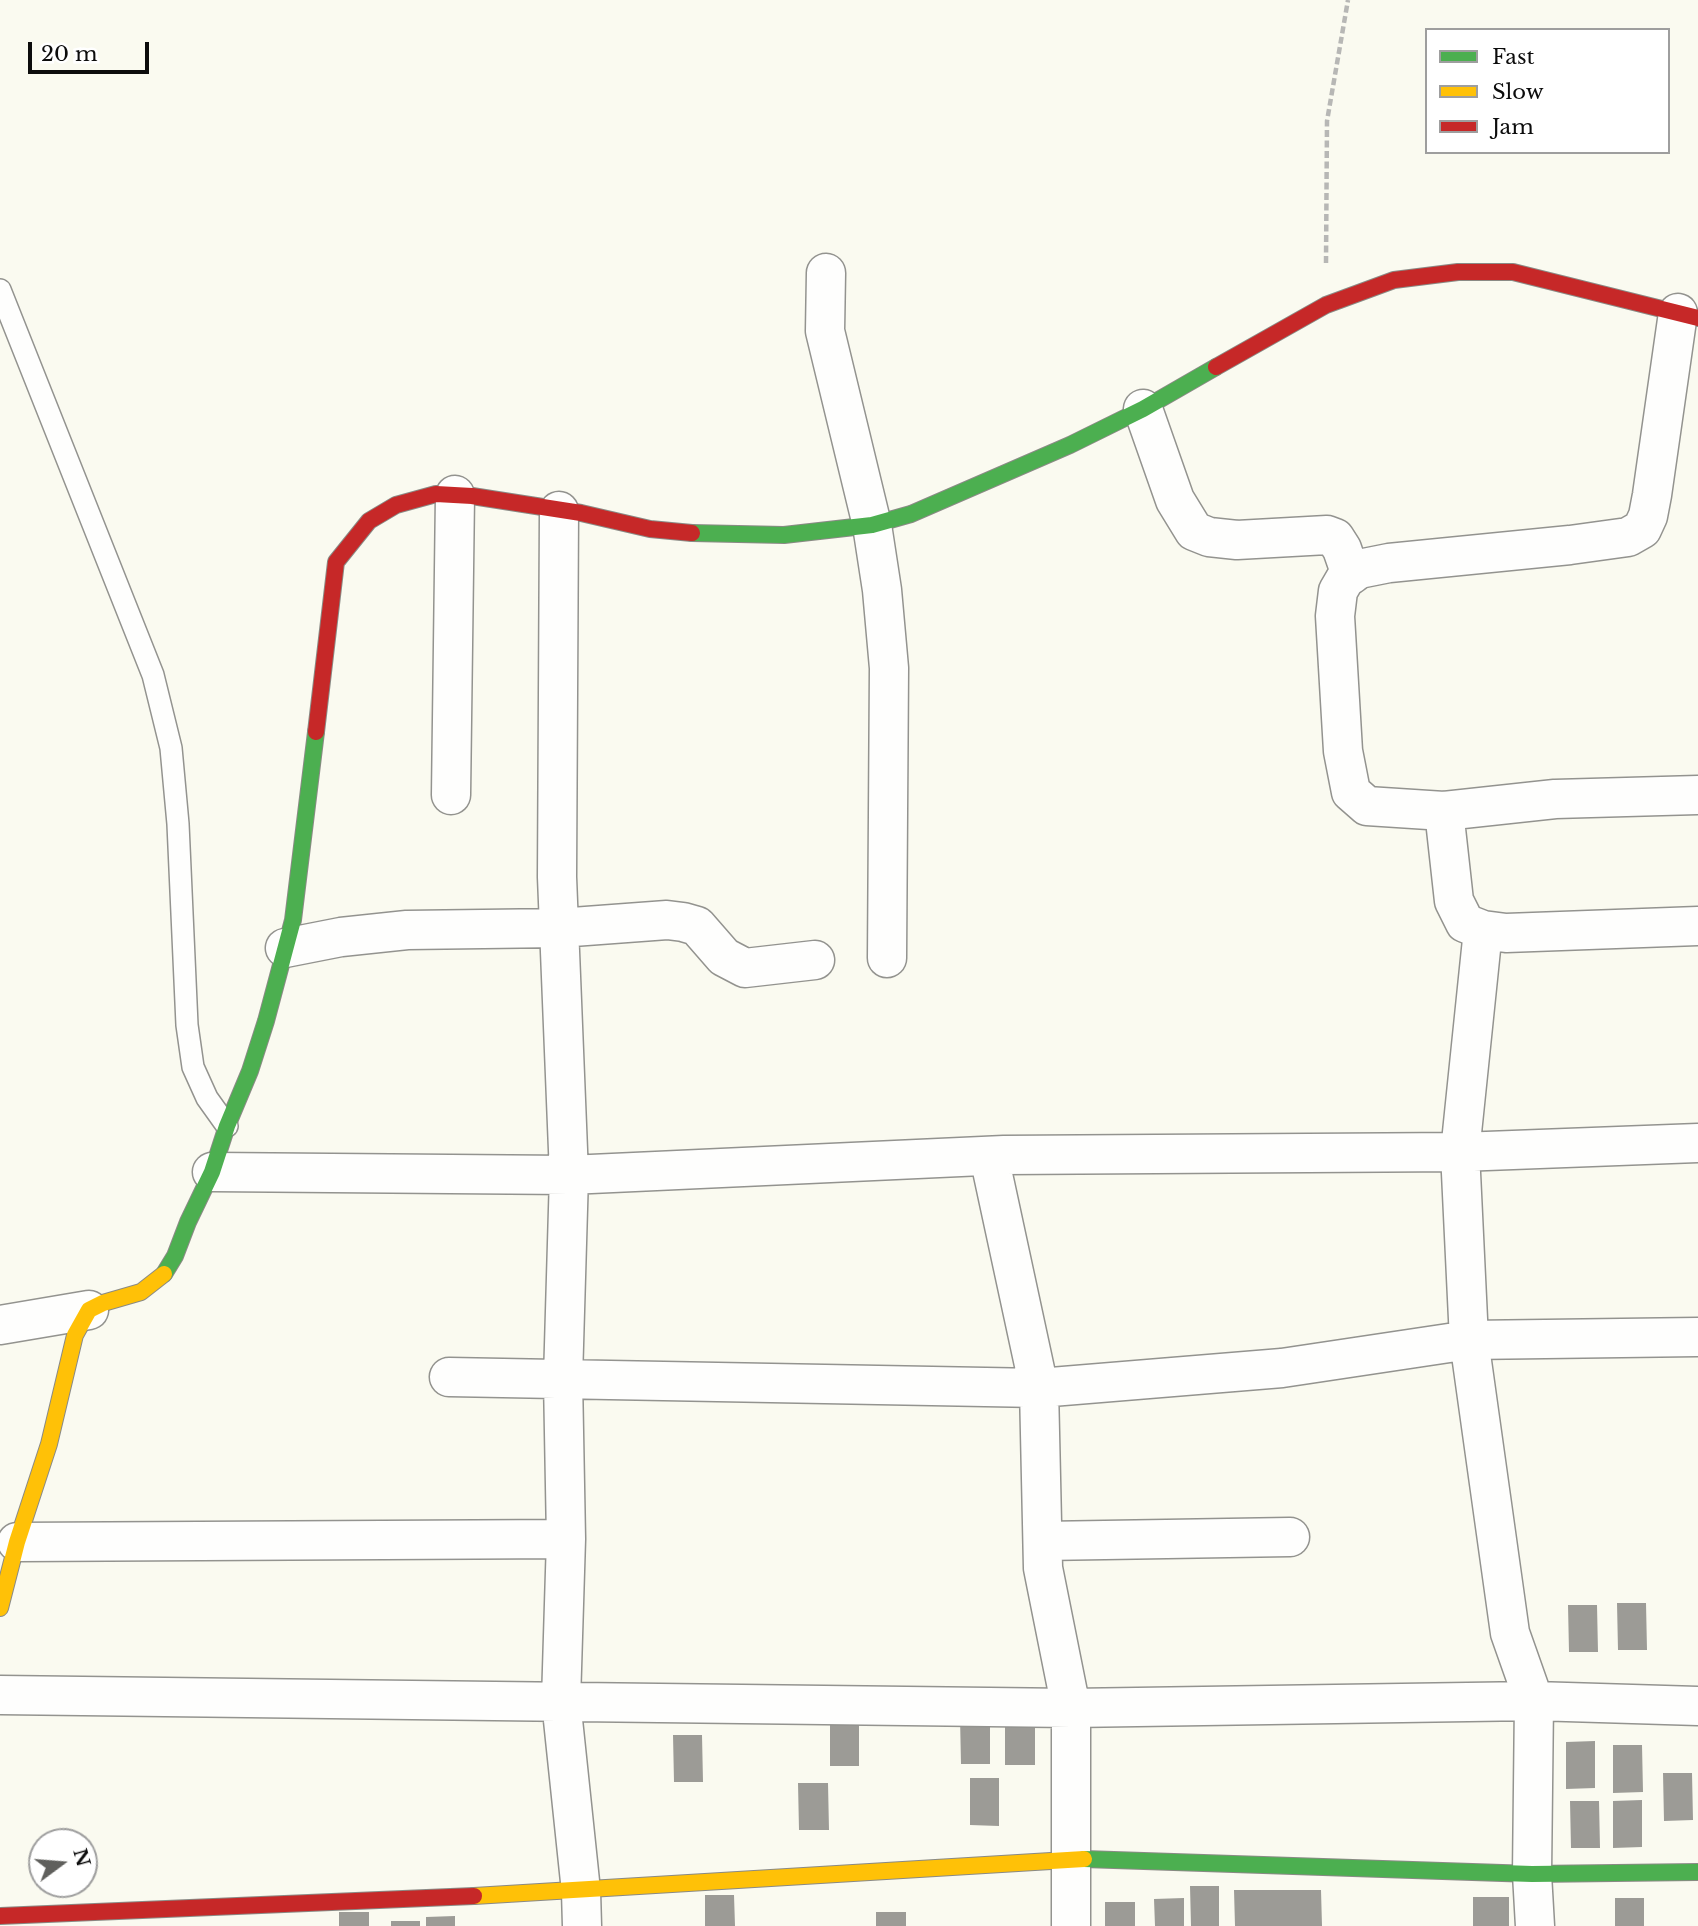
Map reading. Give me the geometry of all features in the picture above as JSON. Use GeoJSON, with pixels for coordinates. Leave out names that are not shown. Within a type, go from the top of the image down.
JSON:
{"type":"FeatureCollection","features":[{"type":"Feature","properties":{"kind":"street"},"geometry":{"type":"LineString","coordinates":[[0,1325],[89,1310],[141,1292],[163,1276],[175,1256],[212,1172],[227,1126],[250,1071],[293,920],[336,562],[369,521],[396,506],[436,494],[455,495],[581,513],[650,529],[709,536],[784,536],[872,525],[923,509],[1070,445],[1143,409],[1326,305],[1394,280],[1458,272],[1513,272],[1688,315],[1648,516],[1642,530],[1628,537],[1389,563],[1359,569],[1345,579],[1338,591],[1335,616],[1343,751],[1351,792],[1367,806],[1444,811],[1555,799],[1698,795]]}},
{"type":"Feature","properties":{"kind":"street"},"geometry":{"type":"LineString","coordinates":[[826,273],[825,331],[872,525],[890,668],[887,958]]}},
{"type":"Feature","properties":{"kind":"street"},"geometry":{"type":"LineString","coordinates":[[1143,409],[1175,500],[1194,531],[1209,537],[1237,540],[1327,535],[1335,538],[1342,549],[1351,575]]}},
{"type":"Feature","properties":{"kind":"street"},"geometry":{"type":"LineString","coordinates":[[452,795],[455,495]]}},
{"type":"Feature","properties":{"kind":"street"},"geometry":{"type":"LineString","coordinates":[[559,511],[557,877],[569,1175],[563,1378],[566,1538],[561,1701],[581,1909]]}},
{"type":"Feature","properties":{"kind":"street"},"geometry":{"type":"LineString","coordinates":[[1444,811],[1454,901],[1465,923],[1483,930],[1506,933],[1698,926]]}},
{"type":"Feature","properties":{"kind":"street"},"geometry":{"type":"LineString","coordinates":[[285,948],[341,937],[407,930],[559,928],[667,920],[697,926],[724,957],[746,968],[814,960]]}},
{"type":"Feature","properties":{"kind":"street"},"geometry":{"type":"LineString","coordinates":[[1483,930],[1460,1152],[1469,1340],[1510,1633],[1534,1702],[1532,1874],[1535,1926]]}},
{"type":"Feature","properties":{"kind":"street"},"geometry":{"type":"LineString","coordinates":[[212,1172],[569,1175],[989,1156],[1460,1152],[1698,1143]]}},
{"type":"Feature","properties":{"kind":"street"},"geometry":{"type":"LineString","coordinates":[[989,1156],[1039,1388],[1043,1568],[1071,1708],[1071,1926]]}},
{"type":"Feature","properties":{"kind":"street"},"geometry":{"type":"LineString","coordinates":[[0,1608],[17,1542],[49,1444],[75,1335],[89,1310]]}},
{"type":"Feature","properties":{"kind":"street"},"geometry":{"type":"LineString","coordinates":[[449,1377],[1039,1388],[1282,1368],[1469,1340],[1698,1337]]}},
{"type":"Feature","properties":{"kind":"street"},"geometry":{"type":"LineString","coordinates":[[1043,1541],[1290,1537]]}},
{"type":"Feature","properties":{"kind":"street"},"geometry":{"type":"LineString","coordinates":[[17,1542],[566,1538]]}},
{"type":"Feature","properties":{"kind":"street"},"geometry":{"type":"LineString","coordinates":[[0,1695],[1071,1708],[1534,1702],[1698,1706]]}},
{"type":"Feature","properties":{"kind":"street"},"geometry":{"type":"LineString","coordinates":[[0,1916],[581,1909],[1072,1859],[1532,1874],[1698,1872]]}},
{"type":"Feature","properties":{"kind":"lane"},"geometry":{"type":"LineString","coordinates":[[0,290],[153,675],[171,748],[178,824],[187,1025],[194,1067],[207,1098],[227,1126]]}},
{"type":"Feature","properties":{"kind":"path"},"geometry":{"type":"LineString","coordinates":[[1326,305],[1327,121],[1348,0]]}},
{"type":"Feature","properties":{"kind":"building"},"geometry":{"type":"Polygon","coordinates":[[[1617,1603],[1646,1603],[1647,1650],[1618,1650],[1617,1603]]]}},
{"type":"Feature","properties":{"kind":"building"},"geometry":{"type":"Polygon","coordinates":[[[1568,1605],[1597,1605],[1598,1652],[1569,1652],[1568,1605]]]}},
{"type":"Feature","properties":{"kind":"building"},"geometry":{"type":"Polygon","coordinates":[[[990,1716],[990,1764],[961,1764],[960,1717],[990,1716]]]}},
{"type":"Feature","properties":{"kind":"building"},"geometry":{"type":"Polygon","coordinates":[[[830,1718],[859,1719],[859,1766],[830,1766],[830,1718]]]}},
{"type":"Feature","properties":{"kind":"building"},"geometry":{"type":"Polygon","coordinates":[[[1005,1718],[1035,1718],[1035,1765],[1005,1765],[1005,1718]]]}},
{"type":"Feature","properties":{"kind":"building"},"geometry":{"type":"Polygon","coordinates":[[[673,1735],[702,1735],[703,1782],[674,1782],[673,1735]]]}},
{"type":"Feature","properties":{"kind":"building"},"geometry":{"type":"Polygon","coordinates":[[[1595,1741],[1595,1788],[1566,1789],[1566,1742],[1595,1741]]]}},
{"type":"Feature","properties":{"kind":"building"},"geometry":{"type":"Polygon","coordinates":[[[1613,1745],[1642,1745],[1643,1792],[1613,1793],[1613,1745]]]}},
{"type":"Feature","properties":{"kind":"building"},"geometry":{"type":"Polygon","coordinates":[[[1663,1773],[1692,1773],[1693,1820],[1664,1821],[1663,1773]]]}},
{"type":"Feature","properties":{"kind":"building"},"geometry":{"type":"Polygon","coordinates":[[[970,1778],[999,1778],[999,1826],[970,1825],[970,1778]]]}},
{"type":"Feature","properties":{"kind":"building"},"geometry":{"type":"Polygon","coordinates":[[[798,1783],[828,1783],[829,1830],[799,1830],[798,1783]]]}},
{"type":"Feature","properties":{"kind":"building"},"geometry":{"type":"Polygon","coordinates":[[[1642,1800],[1642,1847],[1613,1848],[1613,1801],[1642,1800]]]}},
{"type":"Feature","properties":{"kind":"building"},"geometry":{"type":"Polygon","coordinates":[[[1570,1801],[1599,1801],[1600,1848],[1571,1848],[1570,1801]]]}},
{"type":"Feature","properties":{"kind":"building"},"geometry":{"type":"Polygon","coordinates":[[[1190,1886],[1219,1886],[1219,1926],[1191,1926],[1190,1886]]]}},
{"type":"Feature","properties":{"kind":"building"},"geometry":{"type":"Polygon","coordinates":[[[1234,1890],[1321,1890],[1322,1926],[1235,1926],[1234,1890]]]}},
{"type":"Feature","properties":{"kind":"building"},"geometry":{"type":"Polygon","coordinates":[[[705,1895],[734,1895],[735,1926],[705,1926],[705,1895]]]}},
{"type":"Feature","properties":{"kind":"building"},"geometry":{"type":"Polygon","coordinates":[[[1473,1897],[1509,1897],[1509,1926],[1473,1926],[1473,1897]]]}},
{"type":"Feature","properties":{"kind":"building"},"geometry":{"type":"Polygon","coordinates":[[[1184,1898],[1184,1926],[1155,1926],[1154,1899],[1184,1898]]]}},
{"type":"Feature","properties":{"kind":"building"},"geometry":{"type":"Polygon","coordinates":[[[1615,1898],[1644,1898],[1644,1926],[1615,1926],[1615,1898]]]}},
{"type":"Feature","properties":{"kind":"building"},"geometry":{"type":"Polygon","coordinates":[[[1105,1902],[1135,1902],[1135,1926],[1105,1926],[1105,1902]]]}},
{"type":"Feature","properties":{"kind":"building"},"geometry":{"type":"Polygon","coordinates":[[[339,1912],[369,1912],[369,1926],[339,1926],[339,1912]]]}},
{"type":"Feature","properties":{"kind":"building"},"geometry":{"type":"Polygon","coordinates":[[[876,1912],[906,1912],[906,1926],[876,1926],[876,1912]]]}},
{"type":"Feature","properties":{"kind":"building"},"geometry":{"type":"Polygon","coordinates":[[[455,1916],[455,1926],[426,1926],[426,1917],[455,1916]]]}},
{"type":"Feature","properties":{"kind":"building"},"geometry":{"type":"Polygon","coordinates":[[[391,1921],[420,1921],[420,1926],[391,1926],[391,1921]]]}},
{"type":"Feature","properties":{"kind":"traffic: fast"},"geometry":{"type":"LineString","coordinates":[[692,533],[784,535],[872,525],[911,514],[1070,445],[1143,409],[1216,367]]}},
{"type":"Feature","properties":{"kind":"traffic: fast"},"geometry":{"type":"LineString","coordinates":[[164,1274],[175,1256],[212,1172],[266,1021],[293,920],[316,732]]}},
{"type":"Feature","properties":{"kind":"traffic: fast"},"geometry":{"type":"LineString","coordinates":[[1084,1859],[1532,1874],[1698,1872]]}},
{"type":"Feature","properties":{"kind":"traffic: slow"},"geometry":{"type":"LineString","coordinates":[[0,1608],[17,1542],[49,1444],[75,1335],[89,1310],[141,1292],[164,1274]]}},
{"type":"Feature","properties":{"kind":"traffic: slow"},"geometry":{"type":"LineString","coordinates":[[474,1896],[1084,1859]]}},
{"type":"Feature","properties":{"kind":"traffic: jam"},"geometry":{"type":"LineString","coordinates":[[1216,367],[1326,305],[1394,280],[1458,272],[1513,272],[1698,318]]}},
{"type":"Feature","properties":{"kind":"traffic: jam"},"geometry":{"type":"LineString","coordinates":[[316,732],[336,562],[369,521],[396,505],[436,494],[472,496],[581,513],[650,529],[692,533]]}},
{"type":"Feature","properties":{"kind":"traffic: jam"},"geometry":{"type":"LineString","coordinates":[[0,1916],[474,1896]]}}]}
